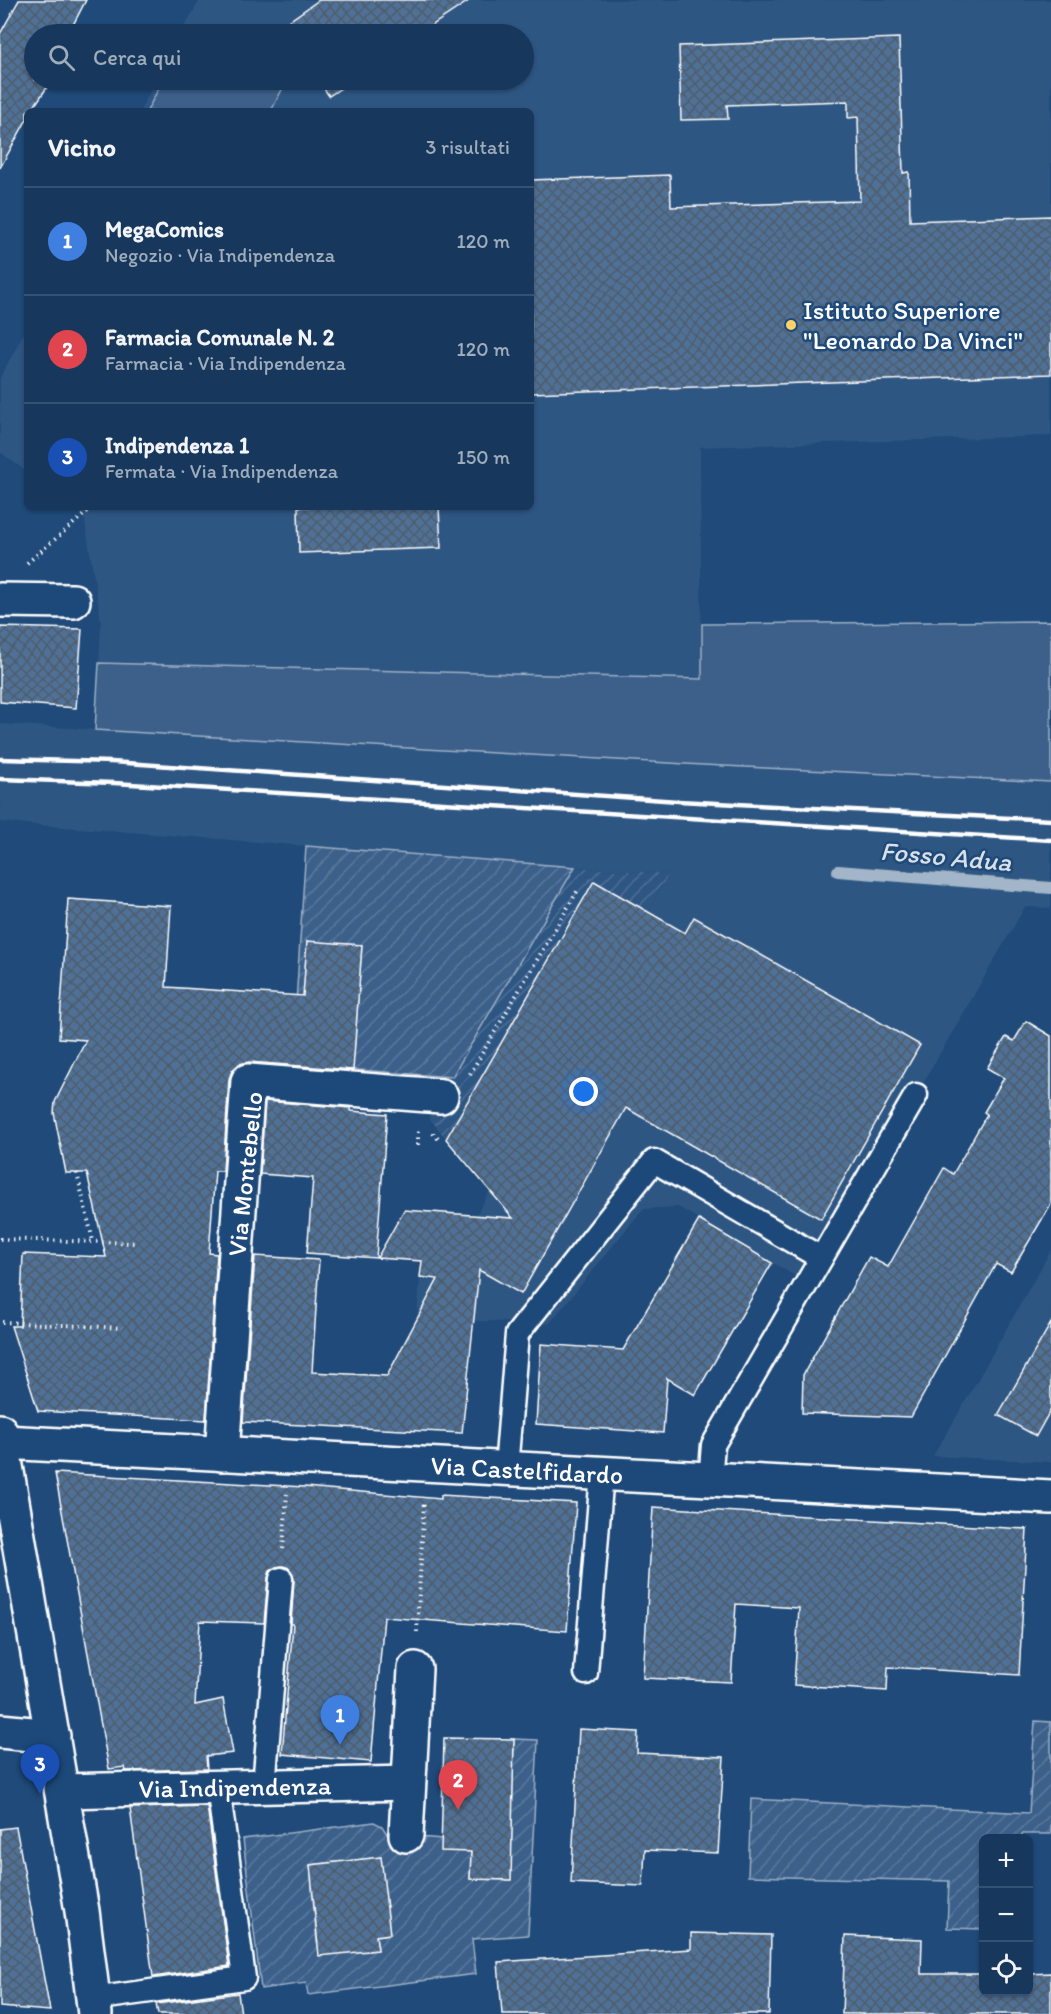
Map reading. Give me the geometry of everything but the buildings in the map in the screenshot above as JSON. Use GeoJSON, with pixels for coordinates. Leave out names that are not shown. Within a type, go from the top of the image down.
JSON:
{"type":"FeatureCollection","features":[{"type":"Feature","properties":{"kind":"street"},"geometry":{"type":"LineString","coordinates":[[0,600],[73,601]]}},
{"type":"Feature","properties":{"kind":"street","name":"Via Montebello"},"geometry":{"type":"LineString","coordinates":[[222,1454],[248,1081],[441,1096]]}},
{"type":"Feature","properties":{"kind":"street"},"geometry":{"type":"LineString","coordinates":[[2,1437],[82,1911],[94,2007]]}},
{"type":"Feature","properties":{"kind":"street","name":"Via Castelfidardo"},"geometry":{"type":"LineString","coordinates":[[2,1437],[222,1454],[1051,1497]]}},
{"type":"Feature","properties":{"kind":"street"},"geometry":{"type":"LineString","coordinates":[[406,1835],[415,1669]]}},
{"type":"Feature","properties":{"kind":"street"},"geometry":{"type":"LineString","coordinates":[[0,1731],[52,1736]]}},
{"type":"Feature","properties":{"kind":"street","name":"Via Indipendenza"},"geometry":{"type":"LineString","coordinates":[[62,1791],[408,1783]]}},
{"type":"Feature","properties":{"kind":"lane"},"geometry":{"type":"LineString","coordinates":[[710,1480],[713,1445],[916,1095]]}},
{"type":"Feature","properties":{"kind":"lane"},"geometry":{"type":"LineString","coordinates":[[506,1469],[517,1334],[654,1161],[821,1258]]}},
{"type":"Feature","properties":{"kind":"lane"},"geometry":{"type":"LineString","coordinates":[[586,1673],[602,1473]]}},
{"type":"Feature","properties":{"kind":"lane"},"geometry":{"type":"LineString","coordinates":[[264,1786],[281,1579]]}},
{"type":"Feature","properties":{"kind":"lane"},"geometry":{"type":"LineString","coordinates":[[94,2007],[244,1978],[218,1787]]}},
{"type":"Feature","properties":{"kind":"path"},"geometry":{"type":"LineString","coordinates":[[25,565],[89,510]]}},
{"type":"Feature","properties":{"kind":"path"},"geometry":{"type":"LineString","coordinates":[[441,1096],[457,1098],[578,890]]}},
{"type":"Feature","properties":{"kind":"path"},"geometry":{"type":"LineString","coordinates":[[77,1173],[93,1241]]}},
{"type":"Feature","properties":{"kind":"path"},"geometry":{"type":"LineString","coordinates":[[0,1239],[137,1243]]}},
{"type":"Feature","properties":{"kind":"path"},"geometry":{"type":"LineString","coordinates":[[2,1322],[122,1328]]}},
{"type":"Feature","properties":{"kind":"path"},"geometry":{"type":"LineString","coordinates":[[281,1579],[290,1457]]}},
{"type":"Feature","properties":{"kind":"path"},"geometry":{"type":"LineString","coordinates":[[415,1669],[426,1464]]}},
{"type":"Feature","properties":{"kind":"shaded area"},"geometry":{"type":"Polygon","coordinates":[[[200,0],[1051,0],[1051,436],[700,447],[702,679],[99,663],[101,622],[84,515],[77,510],[534,510],[534,108],[142,108],[151,90],[534,90],[534,24],[186,24],[200,0]]]}},
{"type":"Feature","properties":{"kind":"shaded area"},"geometry":{"type":"Polygon","coordinates":[[[158,90],[282,90],[273,108],[149,108],[158,90]]]}},
{"type":"Feature","properties":{"kind":"shaded area"},"geometry":{"type":"Polygon","coordinates":[[[24,333],[24,470],[0,452],[0,378],[24,333]]]}},
{"type":"Feature","properties":{"kind":"shaded area"},"geometry":{"type":"Polygon","coordinates":[[[1051,621],[1051,782],[703,765],[95,730],[99,663],[702,679],[702,624],[1051,621]]]}},
{"type":"Feature","properties":{"kind":"shaded area"},"geometry":{"type":"Polygon","coordinates":[[[0,724],[703,765],[1051,782],[1051,908],[1025,907],[807,1283],[678,1207],[643,1209],[549,1324],[417,1318],[420,1277],[451,1280],[453,1256],[669,874],[0,822],[0,724]]]}},
{"type":"Feature","properties":{"kind":"shaded area"},"geometry":{"type":"Polygon","coordinates":[[[306,846],[575,867],[452,1077],[292,1065],[306,846]],[[307,942],[300,1050],[354,1053],[362,945],[307,942]]]}},
{"type":"Feature","properties":{"kind":"shaded area"},"geometry":{"type":"Polygon","coordinates":[[[575,867],[669,874],[490,1191],[429,1118],[575,867]]]}},
{"type":"Feature","properties":{"kind":"shaded area"},"geometry":{"type":"Polygon","coordinates":[[[1051,1250],[1051,1462],[933,1456],[965,1402],[1051,1250]]]}},
{"type":"Feature","properties":{"kind":"shaded area"},"geometry":{"type":"Polygon","coordinates":[[[1035,1721],[1051,1722],[1051,1834],[979,1834],[979,1929],[947,1928],[949,1881],[748,1876],[751,1799],[1029,1813],[1035,1721]]]}},
{"type":"Feature","properties":{"kind":"shaded area"},"geometry":{"type":"Polygon","coordinates":[[[514,1739],[538,1740],[528,1935],[472,1939],[476,1974],[308,1995],[306,1983],[261,1989],[243,1839],[374,1822],[382,1826],[387,1834],[442,1839],[471,1852],[470,1879],[510,1880],[514,1739]],[[381,1857],[310,1865],[317,1943],[378,1949],[376,1936],[390,1934],[381,1857]]]}},
{"type":"Feature","properties":{"kind":"waterway","name":"Fosso Adua"},"geometry":{"type":"LineString","coordinates":[[838,871],[1051,888]]}},
{"type":"Feature","properties":{"kind":"railway"},"geometry":{"type":"LineString","coordinates":[[0,759],[112,762],[678,801],[1051,820]]}},
{"type":"Feature","properties":{"kind":"railway"},"geometry":{"type":"LineString","coordinates":[[0,779],[114,783],[1051,840]]}},
{"type":"Feature","properties":{"kind":"place","name":"Istituto Superiore \"Leonardo Da Vinci\""},"geometry":{"type":"Point","coordinates":[791,325]}},
{"type":"Feature","properties":{"kind":"place","name":"MegaComics"},"geometry":{"type":"Point","coordinates":[340,1745]}},
{"type":"Feature","properties":{"kind":"place","name":"Indipendenza 1"},"geometry":{"type":"Point","coordinates":[40,1794]}},
{"type":"Feature","properties":{"kind":"place","name":"Farmacia Comunale N. 2"},"geometry":{"type":"Point","coordinates":[458,1810]}}]}
